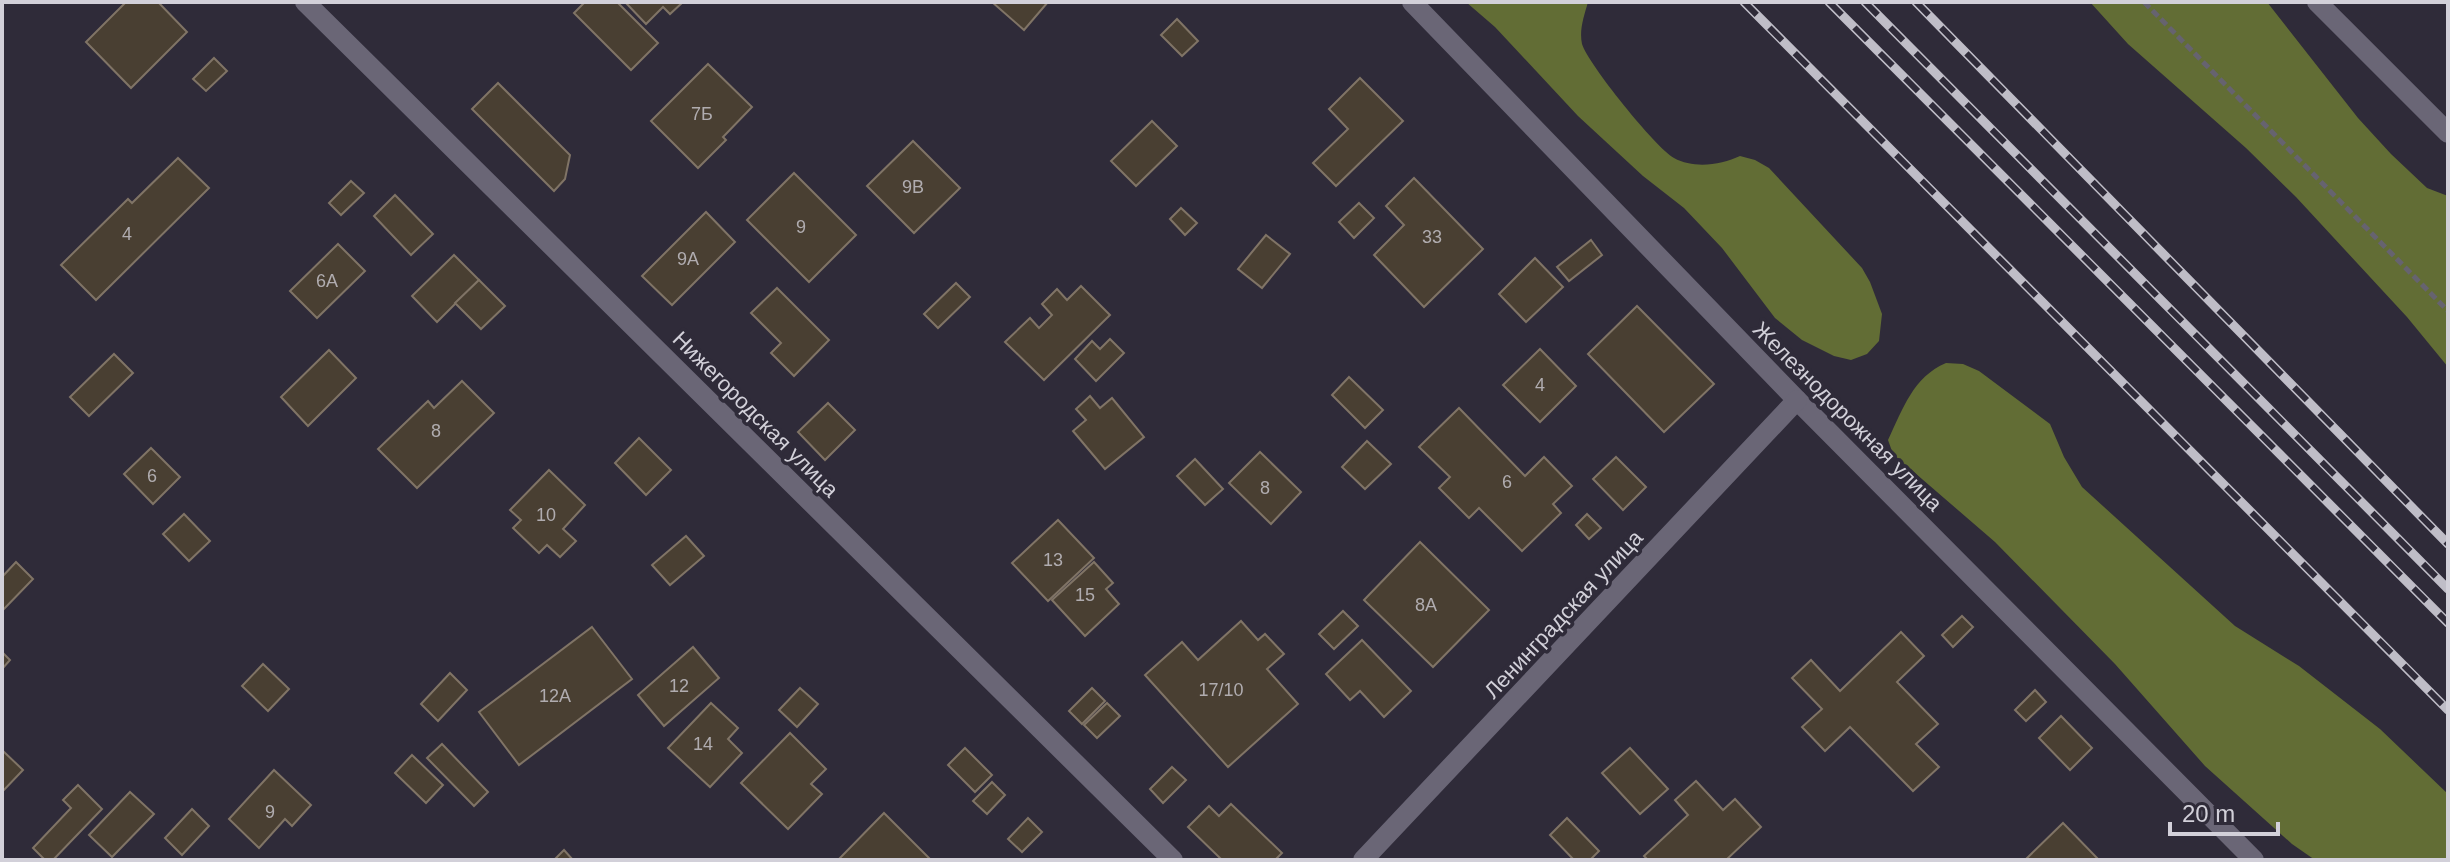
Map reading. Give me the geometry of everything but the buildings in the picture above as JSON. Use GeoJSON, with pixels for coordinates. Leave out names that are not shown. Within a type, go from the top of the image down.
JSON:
{"type":"FeatureCollection","features":[{"type":"Feature","properties":{"kind":"street","name":"Нижегородская улица"},"geometry":{"type":"LineString","coordinates":[[305,2],[1173,860]]}},
{"type":"Feature","properties":{"kind":"street","name":"Железнодорожная улица"},"geometry":{"type":"LineString","coordinates":[[1412,2],[1797,400],[2254,860]]}},
{"type":"Feature","properties":{"kind":"street"},"geometry":{"type":"LineString","coordinates":[[2317,2],[2448,133]]}},
{"type":"Feature","properties":{"kind":"street","name":"Ленинградская улица"},"geometry":{"type":"LineString","coordinates":[[1363,860],[1797,400]]}},
{"type":"Feature","properties":{"kind":"path"},"geometry":{"type":"LineString","coordinates":[[2144,2],[2448,311]]}},
{"type":"Feature","properties":{"kind":"green space"},"geometry":{"type":"Polygon","coordinates":[[[1466,2],[1588,2],[1582,44],[1596,69],[1639,123],[1665,151],[1690,164],[1724,162],[1740,156],[1769,168],[1862,268],[1882,314],[1879,341],[1867,354],[1851,360],[1834,356],[1802,340],[1775,318],[1722,248],[1684,208],[1643,176],[1578,116],[1495,27],[1466,2]]]}},
{"type":"Feature","properties":{"kind":"green space"},"geometry":{"type":"Polygon","coordinates":[[[2090,2],[2267,2],[2358,118],[2391,154],[2427,188],[2448,196],[2448,367],[2407,317],[2296,197],[2246,148],[2128,44],[2090,2]]]}},
{"type":"Feature","properties":{"kind":"green space"},"geometry":{"type":"Polygon","coordinates":[[[1946,363],[1963,364],[1979,371],[2050,424],[2064,457],[2082,487],[2235,626],[2299,666],[2380,729],[2448,794],[2448,860],[2315,860],[2292,844],[2205,766],[2115,664],[1995,542],[1893,454],[1888,440],[1910,395],[1925,377],[1946,363]]]}},
{"type":"Feature","properties":{"kind":"railway"},"geometry":{"type":"LineString","coordinates":[[1744,2],[2448,710]]}},
{"type":"Feature","properties":{"kind":"railway"},"geometry":{"type":"LineString","coordinates":[[1829,2],[2448,623]]}},
{"type":"Feature","properties":{"kind":"railway"},"geometry":{"type":"LineString","coordinates":[[1865,2],[2448,589]]}},
{"type":"Feature","properties":{"kind":"railway"},"geometry":{"type":"LineString","coordinates":[[1916,2],[2448,544]]}}]}
